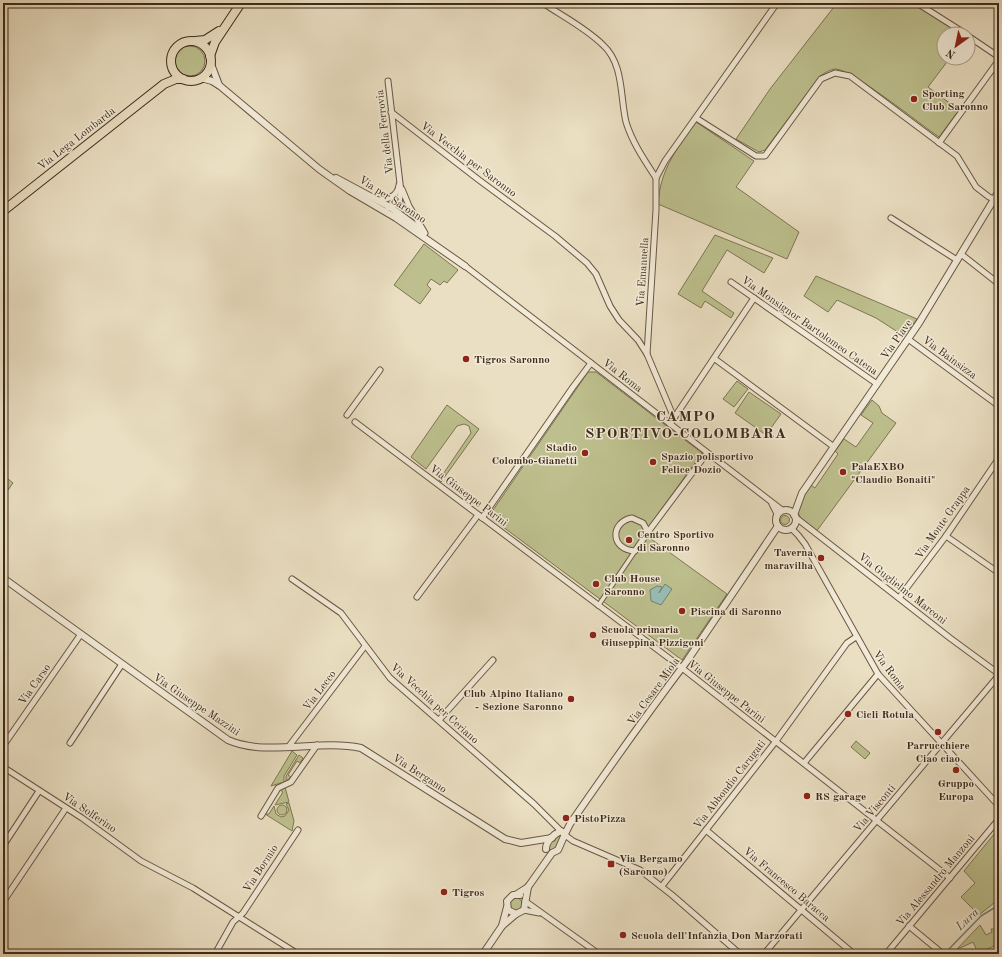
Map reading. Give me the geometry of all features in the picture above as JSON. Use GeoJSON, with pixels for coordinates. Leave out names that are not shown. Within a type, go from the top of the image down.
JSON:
{"type":"FeatureCollection","features":[{"type":"Feature","properties":{"kind":"main road"},"geometry":{"type":"LineString","coordinates":[[171,64],[175,72],[183,79],[194,81],[201,78],[208,72],[211,49],[240,3]]}},
{"type":"Feature","properties":{"kind":"main road"},"geometry":{"type":"LineString","coordinates":[[164,84],[171,70],[172,54],[179,45],[188,41],[195,42],[205,40],[223,28]]}},
{"type":"Feature","properties":{"kind":"main road"},"geometry":{"type":"LineString","coordinates":[[195,42],[206,48],[210,60]]}},
{"type":"Feature","properties":{"kind":"main road","name":"Via Lega Lombarda"},"geometry":{"type":"LineString","coordinates":[[3,211],[164,84],[176,79],[183,79]]}},
{"type":"Feature","properties":{"kind":"street"},"geometry":{"type":"LineString","coordinates":[[543,3],[603,45],[612,56],[622,90],[626,122],[640,154],[656,178],[665,161],[777,3]]}},
{"type":"Feature","properties":{"kind":"street"},"geometry":{"type":"LineString","coordinates":[[917,3],[953,26]]}},
{"type":"Feature","properties":{"kind":"street"},"geometry":{"type":"LineString","coordinates":[[976,41],[999,57]]}},
{"type":"Feature","properties":{"kind":"street","name":"Via per Saronno"},"geometry":{"type":"LineString","coordinates":[[210,60],[220,86]]}},
{"type":"Feature","properties":{"kind":"street"},"geometry":{"type":"LineString","coordinates":[[939,143],[999,60]]}},
{"type":"Feature","properties":{"kind":"street"},"geometry":{"type":"LineString","coordinates":[[696,118],[756,156],[765,156],[821,79],[835,73],[850,76],[957,156],[976,187],[996,200]]}},
{"type":"Feature","properties":{"kind":"street","name":"Via per Saronno"},"geometry":{"type":"LineString","coordinates":[[201,78],[212,81],[220,86],[323,172],[350,191],[382,208],[446,251]]}},
{"type":"Feature","properties":{"kind":"street","name":"Via della Ferrovia"},"geometry":{"type":"LineString","coordinates":[[388,81],[400,197],[396,205],[390,207]]}},
{"type":"Feature","properties":{"kind":"street","name":"Via Vecchia per Saronno"},"geometry":{"type":"LineString","coordinates":[[391,112],[587,262],[596,274],[610,306],[619,320],[638,340],[647,354]]}},
{"type":"Feature","properties":{"kind":"street","name":"Via per Saronno"},"geometry":{"type":"LineString","coordinates":[[323,172],[390,207],[425,233],[465,266]]}},
{"type":"Feature","properties":{"kind":"street","name":"Via Emanuella"},"geometry":{"type":"LineString","coordinates":[[647,354],[656,178]]}},
{"type":"Feature","properties":{"kind":"street","name":"Via della Ferrovia"},"geometry":{"type":"LineString","coordinates":[[378,200],[393,196],[399,189],[399,180]]}},
{"type":"Feature","properties":{"kind":"street","name":"Via della Ferrovia"},"geometry":{"type":"LineString","coordinates":[[399,180],[408,206],[425,233]]}},
{"type":"Feature","properties":{"kind":"street","name":"Via Piave"},"geometry":{"type":"LineString","coordinates":[[782,512],[802,493],[908,339],[996,200],[999,191]]}},
{"type":"Feature","properties":{"kind":"street"},"geometry":{"type":"LineString","coordinates":[[382,208],[390,207]]}},
{"type":"Feature","properties":{"kind":"street"},"geometry":{"type":"LineString","coordinates":[[891,218],[957,260]]}},
{"type":"Feature","properties":{"kind":"street"},"geometry":{"type":"LineString","coordinates":[[961,254],[999,284]]}},
{"type":"Feature","properties":{"kind":"street","name":"Via Roma"},"geometry":{"type":"LineString","coordinates":[[465,266],[769,500],[782,512]]}},
{"type":"Feature","properties":{"kind":"street","name":"Via Monsignor Bartolomeo Catena"},"geometry":{"type":"LineString","coordinates":[[731,282],[877,384]]}},
{"type":"Feature","properties":{"kind":"street"},"geometry":{"type":"LineString","coordinates":[[670,424],[715,359],[754,298]]}},
{"type":"Feature","properties":{"kind":"street","name":"Via Bainsizza"},"geometry":{"type":"LineString","coordinates":[[908,339],[999,406]]}},
{"type":"Feature","properties":{"kind":"street"},"geometry":{"type":"LineString","coordinates":[[647,354],[674,418]]}},
{"type":"Feature","properties":{"kind":"street"},"geometry":{"type":"LineString","coordinates":[[715,359],[834,447]]}},
{"type":"Feature","properties":{"kind":"street"},"geometry":{"type":"LineString","coordinates":[[417,597],[480,517],[591,363]]}},
{"type":"Feature","properties":{"kind":"street"},"geometry":{"type":"LineString","coordinates":[[347,415],[380,370]]}},
{"type":"Feature","properties":{"kind":"street","name":"Via Giuseppe Parini"},"geometry":{"type":"LineString","coordinates":[[355,422],[682,668],[950,878]]}},
{"type":"Feature","properties":{"kind":"street"},"geometry":{"type":"LineString","coordinates":[[598,606],[648,532],[707,453]]}},
{"type":"Feature","properties":{"kind":"street","name":"Via Monte Grappa"},"geometry":{"type":"LineString","coordinates":[[899,598],[946,536],[999,458]]}},
{"type":"Feature","properties":{"kind":"street","name":"Via Piave"},"geometry":{"type":"LineString","coordinates":[[795,516],[802,493]]}},
{"type":"Feature","properties":{"kind":"street"},"geometry":{"type":"LineString","coordinates":[[782,512],[795,516],[794,524],[791,528],[780,527],[776,522],[782,512]]}},
{"type":"Feature","properties":{"kind":"street","name":"Via Guglielmo Marconi"},"geometry":{"type":"LineString","coordinates":[[795,516],[813,532],[999,674]]}},
{"type":"Feature","properties":{"kind":"street"},"geometry":{"type":"LineString","coordinates":[[635,551],[624,549],[616,541],[617,530],[622,522],[625,519],[637,520],[643,523],[648,532]]}},
{"type":"Feature","properties":{"kind":"street","name":"Via Cesare Miola"},"geometry":{"type":"LineString","coordinates":[[561,835],[674,677],[708,634],[780,527]]}},
{"type":"Feature","properties":{"kind":"street","name":"Via Roma"},"geometry":{"type":"LineString","coordinates":[[791,528],[805,544],[878,674],[999,806]]}},
{"type":"Feature","properties":{"kind":"street"},"geometry":{"type":"LineString","coordinates":[[946,536],[999,573]]}},
{"type":"Feature","properties":{"kind":"street","name":"Via Giuseppe Mazzini"},"geometry":{"type":"LineString","coordinates":[[3,578],[228,740],[249,747],[289,746]]}},
{"type":"Feature","properties":{"kind":"street","name":"Via Vecchia per Ceriano"},"geometry":{"type":"LineString","coordinates":[[292,579],[341,613],[390,678],[534,804],[553,822],[561,835]]}},
{"type":"Feature","properties":{"kind":"street","name":"Via Carso"},"geometry":{"type":"LineString","coordinates":[[3,746],[81,634]]}},
{"type":"Feature","properties":{"kind":"street","name":"Via Abbondio Carugati"},"geometry":{"type":"LineString","coordinates":[[662,886],[776,741],[847,643],[856,637]]}},
{"type":"Feature","properties":{"kind":"street","name":"Via Lecco"},"geometry":{"type":"LineString","coordinates":[[289,746],[365,646]]}},
{"type":"Feature","properties":{"kind":"street"},"geometry":{"type":"LineString","coordinates":[[439,720],[493,660]]}},
{"type":"Feature","properties":{"kind":"street"},"geometry":{"type":"LineString","coordinates":[[70,743],[122,664]]}},
{"type":"Feature","properties":{"kind":"street"},"geometry":{"type":"LineString","coordinates":[[804,763],[878,674]]}},
{"type":"Feature","properties":{"kind":"street","name":"Via Visconti"},"geometry":{"type":"LineString","coordinates":[[764,954],[999,674]]}},
{"type":"Feature","properties":{"kind":"street"},"geometry":{"type":"LineString","coordinates":[[261,816],[278,788],[291,782],[317,745]]}},
{"type":"Feature","properties":{"kind":"street","name":"Via Bergamo"},"geometry":{"type":"LineString","coordinates":[[289,746],[344,745],[366,750],[501,837],[515,842],[532,841],[561,835],[640,870],[662,886],[740,954]]}},
{"type":"Feature","properties":{"kind":"street","name":"Via Solferino"},"geometry":{"type":"LineString","coordinates":[[3,767],[66,808],[141,860],[167,873],[298,954]]}},
{"type":"Feature","properties":{"kind":"street"},"geometry":{"type":"LineString","coordinates":[[3,846],[39,791]]}},
{"type":"Feature","properties":{"kind":"street"},"geometry":{"type":"LineString","coordinates":[[3,902],[66,808]]}},
{"type":"Feature","properties":{"kind":"street","name":"Via Alessandro Manzoni"},"geometry":{"type":"LineString","coordinates":[[886,954],[999,819]]}},
{"type":"Feature","properties":{"kind":"street","name":"Via Bormio"},"geometry":{"type":"LineString","coordinates":[[215,954],[233,922],[243,913],[298,830]]}},
{"type":"Feature","properties":{"kind":"street","name":"Via Francesco Baracca"},"geometry":{"type":"LineString","coordinates":[[706,830],[854,954]]}},
{"type":"Feature","properties":{"kind":"street"},"geometry":{"type":"LineString","coordinates":[[524,910],[528,887],[541,868],[548,851],[546,845],[561,835]]}},
{"type":"Feature","properties":{"kind":"street"},"geometry":{"type":"LineString","coordinates":[[548,851],[558,850],[561,835]]}},
{"type":"Feature","properties":{"kind":"street","name":"Via Bergamo"},"geometry":{"type":"LineString","coordinates":[[532,841],[548,851]]}},
{"type":"Feature","properties":{"kind":"street"},"geometry":{"type":"LineString","coordinates":[[502,926],[508,898],[528,887]]}},
{"type":"Feature","properties":{"kind":"street"},"geometry":{"type":"LineString","coordinates":[[516,894],[522,896],[525,901],[540,913],[600,954]]}},
{"type":"Feature","properties":{"kind":"street"},"geometry":{"type":"LineString","coordinates":[[506,907],[509,912],[516,914]]}},
{"type":"Feature","properties":{"kind":"street"},"geometry":{"type":"LineString","coordinates":[[483,954],[502,926],[516,914],[524,910],[540,913]]}},
{"type":"Feature","properties":{"kind":"street"},"geometry":{"type":"LineString","coordinates":[[909,926],[943,954]]}},
{"type":"Feature","properties":{"kind":"green space"},"geometry":{"type":"Polygon","coordinates":[[[837,3],[913,3],[949,26],[936,26],[936,66],[944,66],[928,87],[959,110],[939,137],[857,78],[845,72],[834,69],[820,76],[765,150],[759,152],[736,139],[770,89],[837,3]]]}},
{"type":"Feature","properties":{"kind":"green space"},"geometry":{"type":"Polygon","coordinates":[[[190,46],[201,50],[205,61],[201,72],[190,76],[179,72],[175,61],[179,50],[190,46]]]}},
{"type":"Feature","properties":{"kind":"green space"},"geometry":{"type":"Polygon","coordinates":[[[696,122],[754,161],[736,187],[799,232],[787,259],[658,204],[659,192],[666,170],[676,150],[696,122]]]}},
{"type":"Feature","properties":{"kind":"green space"},"geometry":{"type":"Polygon","coordinates":[[[403,197],[413,219],[396,208],[403,197]]]}},
{"type":"Feature","properties":{"kind":"green space"},"geometry":{"type":"Polygon","coordinates":[[[715,235],[773,258],[764,273],[727,250],[702,291],[734,313],[731,318],[705,301],[701,308],[678,294],[715,235]]]}},
{"type":"Feature","properties":{"kind":"green space"},"geometry":{"type":"Polygon","coordinates":[[[424,244],[458,270],[447,283],[444,281],[440,285],[431,279],[427,285],[431,289],[420,304],[394,285],[424,244]]]}},
{"type":"Feature","properties":{"kind":"green space"},"geometry":{"type":"Polygon","coordinates":[[[816,276],[917,319],[904,336],[876,318],[837,300],[828,312],[804,296],[816,276]]]}},
{"type":"Feature","properties":{"kind":"green space"},"geometry":{"type":"Polygon","coordinates":[[[588,372],[596,372],[702,453],[650,525],[651,539],[727,594],[682,660],[491,518],[491,513],[588,372]]]}},
{"type":"Feature","properties":{"kind":"green space"},"geometry":{"type":"Polygon","coordinates":[[[737,381],[748,389],[734,407],[723,399],[737,381]]]}},
{"type":"Feature","properties":{"kind":"green space"},"geometry":{"type":"Polygon","coordinates":[[[749,392],[781,414],[766,435],[735,413],[749,392]]]}},
{"type":"Feature","properties":{"kind":"green space","name":"PalaEXBO \"Claudio Bonaiti\""},"geometry":{"type":"Polygon","coordinates":[[[872,400],[879,406],[882,413],[896,423],[816,532],[808,526],[799,515],[798,505],[811,485],[815,488],[838,454],[835,451],[844,439],[856,447],[873,423],[861,415],[872,400]]]}},
{"type":"Feature","properties":{"kind":"green space"},"geometry":{"type":"Polygon","coordinates":[[[447,405],[479,429],[441,482],[439,480],[471,433],[469,426],[464,424],[457,426],[426,469],[411,457],[447,405]]]}},
{"type":"Feature","properties":{"kind":"green space"},"geometry":{"type":"Polygon","coordinates":[[[3,475],[13,483],[3,497],[3,475]]]}},
{"type":"Feature","properties":{"kind":"green space"},"geometry":{"type":"Polygon","coordinates":[[[785,515],[790,520],[785,525],[780,520],[785,515]]]}},
{"type":"Feature","properties":{"kind":"green space"},"geometry":{"type":"Polygon","coordinates":[[[856,741],[870,753],[865,759],[851,747],[856,741]]]}},
{"type":"Feature","properties":{"kind":"green space"},"geometry":{"type":"Polygon","coordinates":[[[292,751],[297,755],[284,776],[284,782],[271,786],[292,751]]]}},
{"type":"Feature","properties":{"kind":"green space"},"geometry":{"type":"Polygon","coordinates":[[[299,755],[303,758],[300,763],[297,761],[288,775],[291,777],[286,781],[286,776],[299,755]]]}},
{"type":"Feature","properties":{"kind":"green space"},"geometry":{"type":"Polygon","coordinates":[[[285,787],[289,802],[275,805],[283,792],[280,790],[285,787]]]}},
{"type":"Feature","properties":{"kind":"green space"},"geometry":{"type":"Polygon","coordinates":[[[289,803],[294,821],[292,831],[265,814],[269,814],[274,806],[276,814],[281,817],[285,816],[289,810],[286,804],[289,803]]]}},
{"type":"Feature","properties":{"kind":"green space"},"geometry":{"type":"Polygon","coordinates":[[[280,805],[284,805],[286,806],[286,814],[280,815],[277,812],[277,808],[280,805]]]}},
{"type":"Feature","properties":{"kind":"green space"},"geometry":{"type":"Polygon","coordinates":[[[999,828],[999,899],[979,915],[961,897],[975,883],[964,871],[999,828]]]}},
{"type":"Feature","properties":{"kind":"green space"},"geometry":{"type":"Polygon","coordinates":[[[560,834],[562,836],[555,850],[550,850],[548,844],[560,834]]]}},
{"type":"Feature","properties":{"kind":"green space"},"geometry":{"type":"Polygon","coordinates":[[[516,898],[521,900],[523,905],[521,910],[516,912],[511,910],[509,905],[511,900],[516,898]]]}},
{"type":"Feature","properties":{"kind":"green space"},"geometry":{"type":"Polygon","coordinates":[[[980,925],[986,935],[992,932],[991,929],[999,929],[999,944],[987,949],[989,954],[985,954],[984,951],[978,953],[973,942],[956,950],[980,925]]]}},
{"type":"Feature","properties":{"kind":"water"},"geometry":{"type":"Polygon","coordinates":[[[665,584],[672,589],[661,605],[651,601],[650,590],[657,586],[662,587],[659,593],[665,584]]]}},
{"type":"Feature","properties":{"kind":"waterway","name":"Lura"},"geometry":{"type":"LineString","coordinates":[[949,949],[981,916],[999,905]]}},
{"type":"Feature","properties":{"kind":"place","name":"Sporting Club Saronno"},"geometry":{"type":"Point","coordinates":[914,99]}},
{"type":"Feature","properties":{"kind":"place","name":"Tigros Saronno"},"geometry":{"type":"Point","coordinates":[466,359]}},
{"type":"Feature","properties":{"kind":"place","name":"Stadio Colombo-Gianetti"},"geometry":{"type":"Point","coordinates":[585,453]}},
{"type":"Feature","properties":{"kind":"place","name":"Spazio polisportivo Felice Dozio"},"geometry":{"type":"Point","coordinates":[653,462]}},
{"type":"Feature","properties":{"kind":"place","name":"PalaEXBO \"Claudio Bonaiti\""},"geometry":{"type":"Point","coordinates":[843,472]}},
{"type":"Feature","properties":{"kind":"place","name":"Centro Sportivo di Saronno"},"geometry":{"type":"Point","coordinates":[629,540]}},
{"type":"Feature","properties":{"kind":"place","name":"Taverna maravilha"},"geometry":{"type":"Point","coordinates":[821,558]}},
{"type":"Feature","properties":{"kind":"place","name":"Club House Saronno"},"geometry":{"type":"Point","coordinates":[596,584]}},
{"type":"Feature","properties":{"kind":"place","name":"Piscina di Saronno"},"geometry":{"type":"Point","coordinates":[682,611]}},
{"type":"Feature","properties":{"kind":"place","name":"Scuola primaria Giuseppina Pizzigoni"},"geometry":{"type":"Point","coordinates":[593,635]}},
{"type":"Feature","properties":{"kind":"place","name":"Club Alpino Italiano - Sezione Saronno"},"geometry":{"type":"Point","coordinates":[571,699]}},
{"type":"Feature","properties":{"kind":"place","name":"Cicli Rotula"},"geometry":{"type":"Point","coordinates":[848,714]}},
{"type":"Feature","properties":{"kind":"place","name":"Parrucchiere Ciao ciao"},"geometry":{"type":"Point","coordinates":[938,732]}},
{"type":"Feature","properties":{"kind":"place","name":"Gruppo Europa"},"geometry":{"type":"Point","coordinates":[956,770]}},
{"type":"Feature","properties":{"kind":"place","name":"RS garage"},"geometry":{"type":"Point","coordinates":[807,796]}},
{"type":"Feature","properties":{"kind":"place","name":"PistoPizza"},"geometry":{"type":"Point","coordinates":[566,818]}},
{"type":"Feature","properties":{"kind":"place","name":"Via Bergamo (Saronno)"},"geometry":{"type":"Point","coordinates":[611,864]}},
{"type":"Feature","properties":{"kind":"place","name":"Tigros"},"geometry":{"type":"Point","coordinates":[444,892]}},
{"type":"Feature","properties":{"kind":"place","name":"Scuola dell'Infanzia Don Marzorati"},"geometry":{"type":"Point","coordinates":[623,935]}},
{"type":"Feature","properties":{"kind":"district","name":"CAMPO SPORTIVO-COLOMBARA"},"geometry":{"type":"Point","coordinates":[686,424]}}]}
